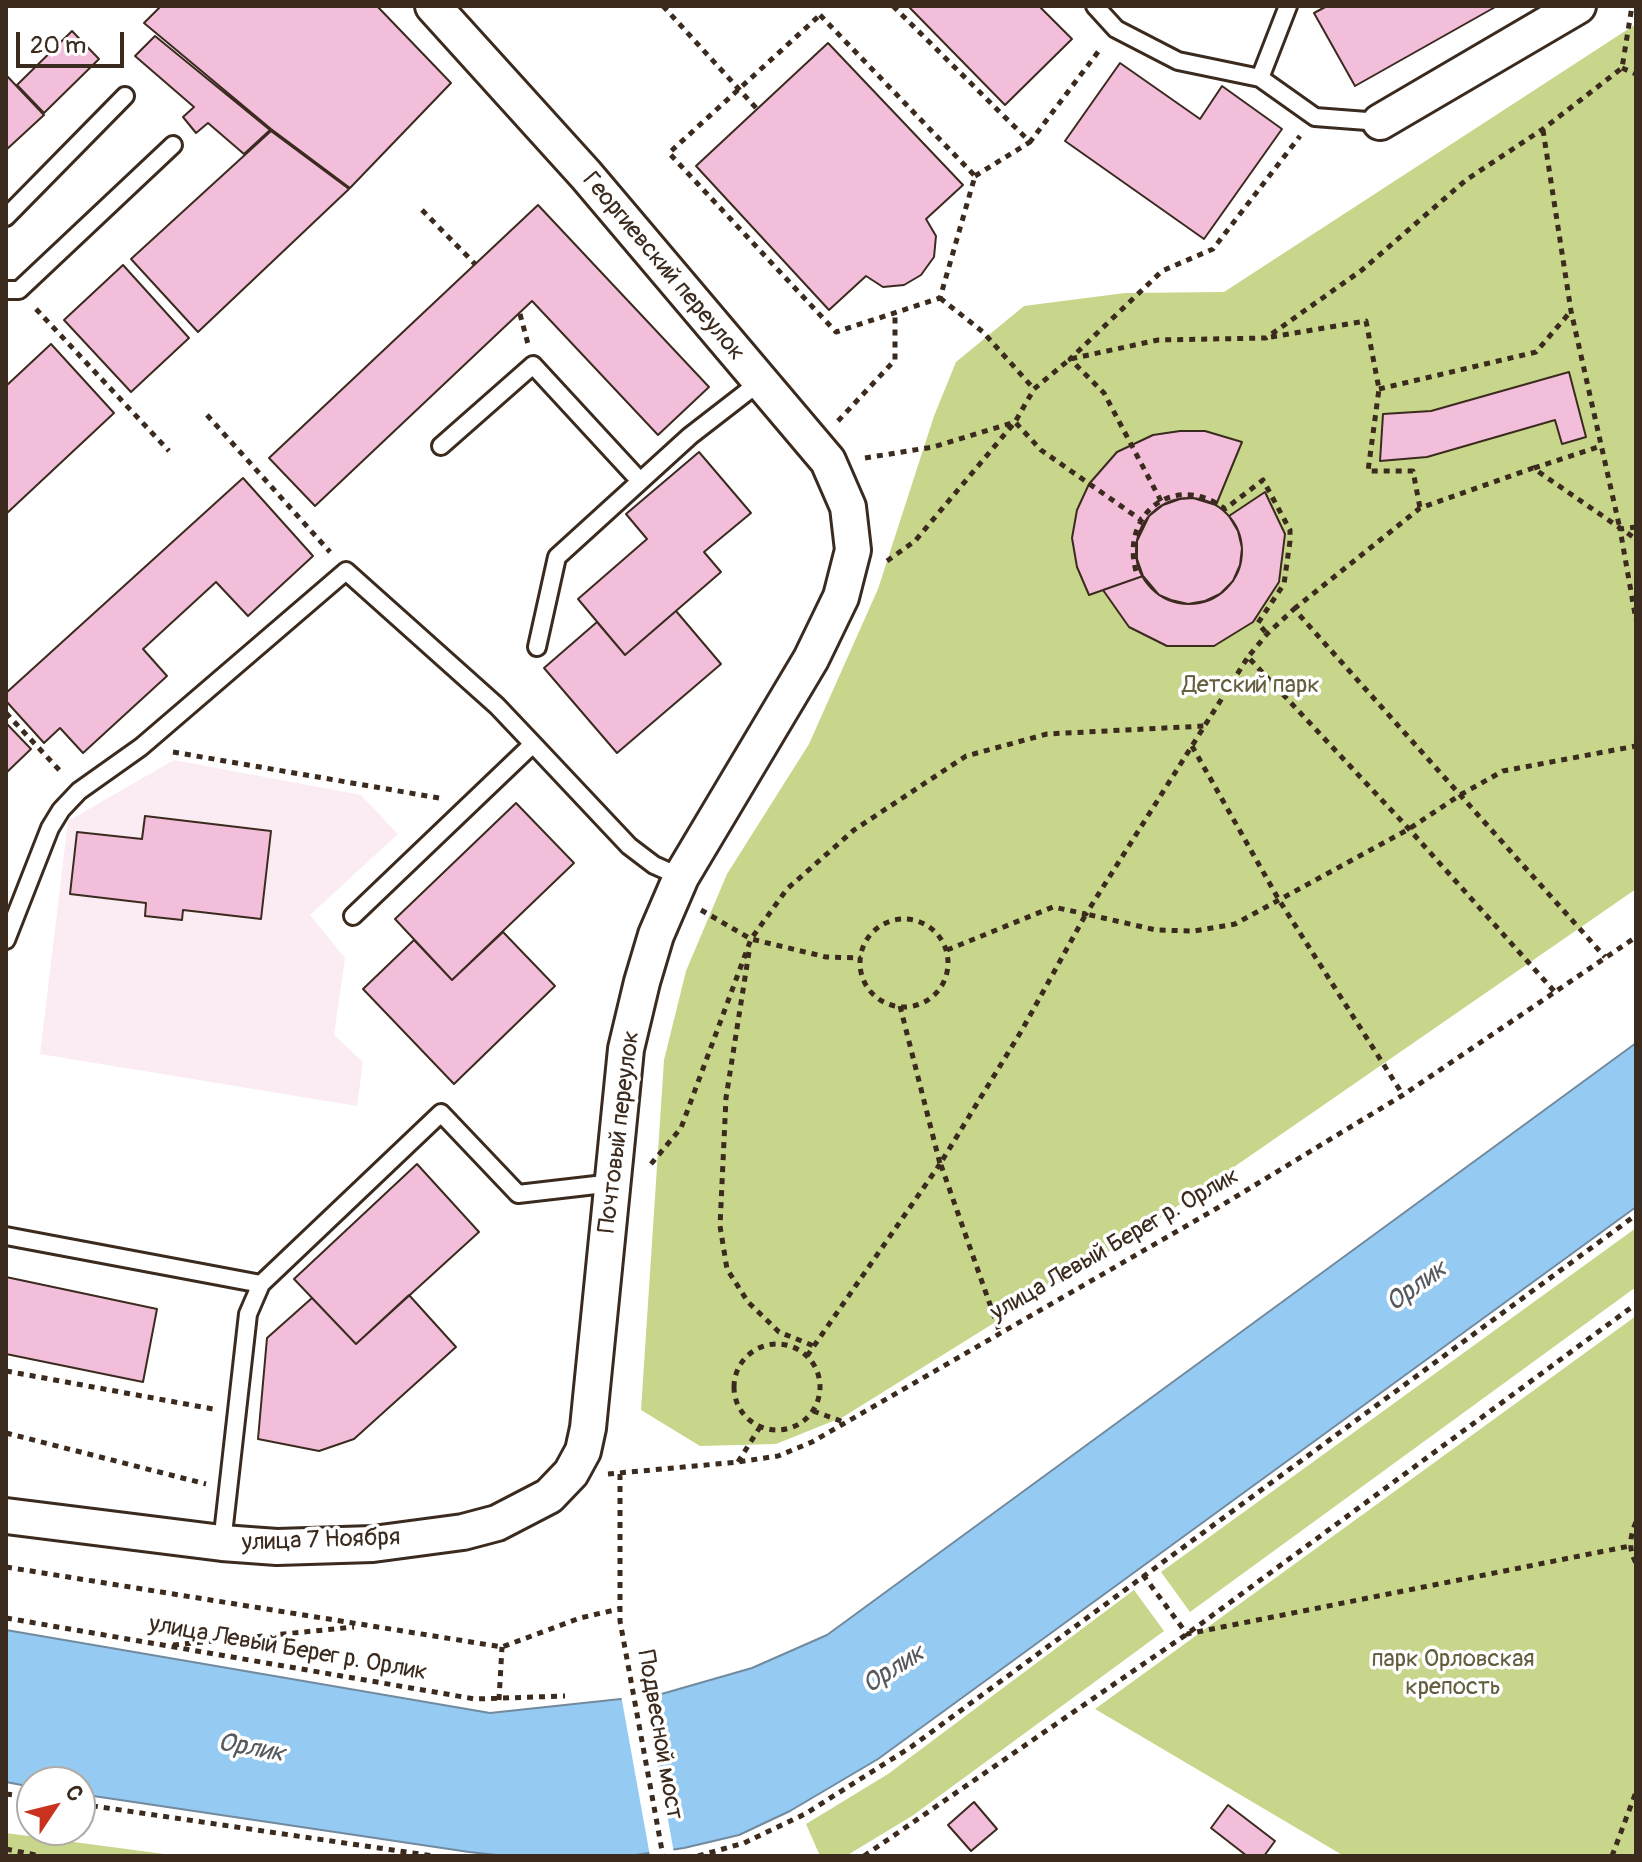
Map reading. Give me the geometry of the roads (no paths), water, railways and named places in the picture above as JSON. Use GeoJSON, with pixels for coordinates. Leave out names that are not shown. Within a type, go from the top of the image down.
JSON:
{"type":"FeatureCollection","features":[{"type":"Feature","properties":{"kind":"street","name":"Георгиевский переулок"},"geometry":{"type":"LineString","coordinates":[[433,6],[586,175],[828,461],[867,558]]}},
{"type":"Feature","properties":{"kind":"street"},"geometry":{"type":"LineString","coordinates":[[1380,122],[1578,6]]}},
{"type":"Feature","properties":{"kind":"street","name":"Почтовый переулок"},"geometry":{"type":"LineString","coordinates":[[571,1473],[583,1451],[588,1428],[626,1049],[656,935],[688,891],[841,597],[867,558]]}},
{"type":"Feature","properties":{"kind":"street","name":"улица 7 Ноября"},"geometry":{"type":"LineString","coordinates":[[6,1516],[222,1543],[277,1547],[373,1544],[463,1532],[497,1523],[549,1496],[571,1473]]}},
{"type":"Feature","properties":{"kind":"lane"},"geometry":{"type":"LineString","coordinates":[[1095,6],[1116,29],[1178,61],[1260,78],[1315,117],[1380,122]]}},
{"type":"Feature","properties":{"kind":"lane"},"geometry":{"type":"LineString","coordinates":[[1260,78],[1288,6]]}},
{"type":"Feature","properties":{"kind":"lane"},"geometry":{"type":"LineString","coordinates":[[6,217],[125,96]]}},
{"type":"Feature","properties":{"kind":"lane"},"geometry":{"type":"LineString","coordinates":[[12,290],[173,145]]}},
{"type":"Feature","properties":{"kind":"lane"},"geometry":{"type":"LineString","coordinates":[[441,446],[533,365],[640,481]]}},
{"type":"Feature","properties":{"kind":"lane"},"geometry":{"type":"LineString","coordinates":[[537,647],[557,557],[690,436],[761,381]]}},
{"type":"Feature","properties":{"kind":"lane"},"geometry":{"type":"LineString","coordinates":[[6,940],[50,828],[61,810],[79,791],[141,747],[346,571],[497,706],[629,846],[688,891]]}},
{"type":"Feature","properties":{"kind":"lane"},"geometry":{"type":"LineString","coordinates":[[353,916],[533,744]]}},
{"type":"Feature","properties":{"kind":"lane"},"geometry":{"type":"LineString","coordinates":[[222,1543],[248,1314],[261,1284],[441,1113],[518,1194],[613,1183]]}},
{"type":"Feature","properties":{"kind":"lane"},"geometry":{"type":"LineString","coordinates":[[6,1236],[261,1284]]}},
{"type":"Feature","properties":{"kind":"water","name":"Орлик"},"geometry":{"type":"Polygon","coordinates":[[[1636,1043],[1636,1207],[878,1759],[790,1811],[739,1835],[684,1848],[629,1856],[505,1856],[96,1796],[96,1766],[16,1766],[16,1784],[6,1782],[6,1630],[490,1713],[658,1695],[752,1668],[827,1635],[1636,1043]]]}},
{"type":"Feature","properties":{"kind":"park label","name":"Детский парк"},"geometry":{"type":"Point","coordinates":[1251,686]}},
{"type":"Feature","properties":{"kind":"park label","name":"парк Орловская крепость"},"geometry":{"type":"Point","coordinates":[1453,1674]}}]}
